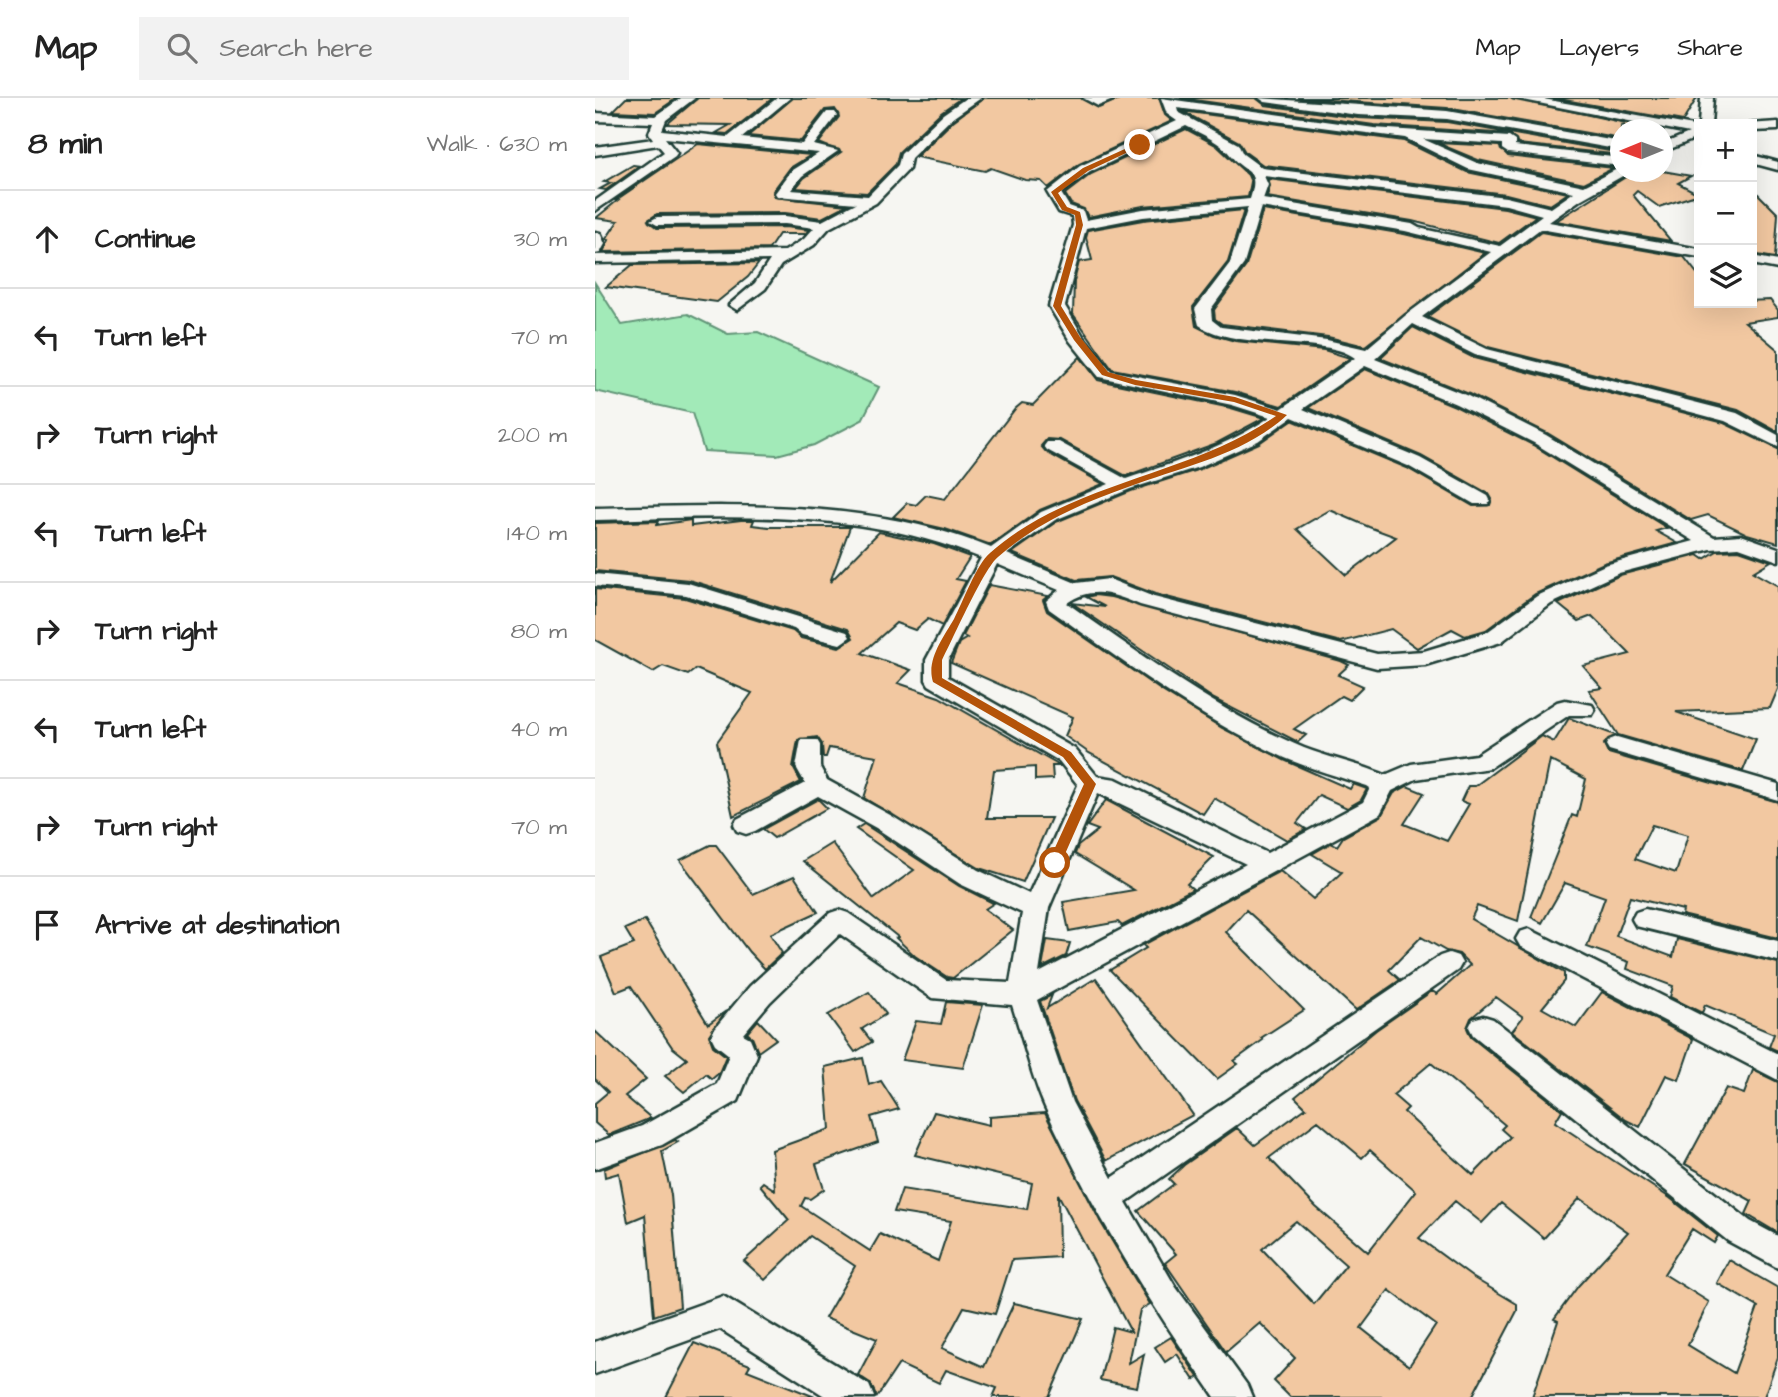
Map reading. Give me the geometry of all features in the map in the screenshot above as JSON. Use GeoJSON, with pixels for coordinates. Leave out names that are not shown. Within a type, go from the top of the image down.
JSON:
{"type":"FeatureCollection","features":[{"type":"Feature","properties":{"kind":"street"},"geometry":{"type":"LineString","coordinates":[[595,151],[659,131],[689,98]]}},
{"type":"Feature","properties":{"kind":"street"},"geometry":{"type":"LineString","coordinates":[[731,140],[784,98]]}},
{"type":"Feature","properties":{"kind":"street"},"geometry":{"type":"LineString","coordinates":[[737,305],[760,286],[776,262],[809,242],[824,225],[871,200],[904,166],[905,157],[928,138],[953,110],[975,98]]}},
{"type":"Feature","properties":{"kind":"street"},"geometry":{"type":"LineString","coordinates":[[1089,98],[1098,102],[1112,98]]}},
{"type":"Feature","properties":{"kind":"street"},"geometry":{"type":"LineString","coordinates":[[1270,98],[1358,111],[1447,115],[1610,144]]}},
{"type":"Feature","properties":{"kind":"street"},"geometry":{"type":"LineString","coordinates":[[1519,98],[1694,131]]}},
{"type":"Feature","properties":{"kind":"street"},"geometry":{"type":"LineString","coordinates":[[1705,119],[1707,98]]}},
{"type":"Feature","properties":{"kind":"street"},"geometry":{"type":"LineString","coordinates":[[1364,360],[1362,352],[1288,339],[1217,331],[1204,322],[1203,309],[1237,264],[1261,185],[1255,167],[1238,156],[1234,147],[1184,122],[1173,114],[1168,101],[1406,135],[1509,141],[1508,149],[1610,161]]}},
{"type":"Feature","properties":{"kind":"street"},"geometry":{"type":"LineString","coordinates":[[806,148],[831,116]]}},
{"type":"Feature","properties":{"kind":"street"},"geometry":{"type":"LineString","coordinates":[[595,117],[659,131],[832,151],[797,173],[782,192],[871,200]]}},
{"type":"Feature","properties":{"kind":"street"},"geometry":{"type":"LineString","coordinates":[[1184,122],[1085,169],[1055,192],[1065,209],[1078,214],[1080,225],[1057,306],[1076,338],[1105,374],[1286,413],[1414,462],[1481,500]]}},
{"type":"Feature","properties":{"kind":"street"},"geometry":{"type":"LineString","coordinates":[[1757,127],[1778,126]]}},
{"type":"Feature","properties":{"kind":"street"},"geometry":{"type":"LineString","coordinates":[[595,207],[671,153],[659,131]]}},
{"type":"Feature","properties":{"kind":"street"},"geometry":{"type":"LineString","coordinates":[[1673,144],[1694,134]]}},
{"type":"Feature","properties":{"kind":"street"},"geometry":{"type":"LineString","coordinates":[[1406,135],[1419,144],[1473,166],[1517,173],[1587,191]]}},
{"type":"Feature","properties":{"kind":"street"},"geometry":{"type":"LineString","coordinates":[[1757,160],[1778,166]]}},
{"type":"Feature","properties":{"kind":"street"},"geometry":{"type":"LineString","coordinates":[[1257,171],[1506,201],[1548,220],[1654,247],[1694,252]]}},
{"type":"Feature","properties":{"kind":"street"},"geometry":{"type":"LineString","coordinates":[[1268,864],[1108,785],[1090,784],[1067,755],[937,680],[937,660],[991,557],[1048,516],[1124,485],[1193,463],[1252,437],[1364,360],[1411,318],[1587,191],[1610,177]]}},
{"type":"Feature","properties":{"kind":"street"},"geometry":{"type":"LineString","coordinates":[[595,191],[612,197]]}},
{"type":"Feature","properties":{"kind":"street"},"geometry":{"type":"LineString","coordinates":[[1080,225],[1143,213],[1256,202],[1412,228],[1412,231],[1504,251]]}},
{"type":"Feature","properties":{"kind":"street"},"geometry":{"type":"LineString","coordinates":[[657,221],[785,220],[824,225]]}},
{"type":"Feature","properties":{"kind":"street"},"geometry":{"type":"LineString","coordinates":[[595,236],[598,244],[595,250]]}},
{"type":"Feature","properties":{"kind":"street"},"geometry":{"type":"LineString","coordinates":[[595,260],[786,256]]}},
{"type":"Feature","properties":{"kind":"street"},"geometry":{"type":"LineString","coordinates":[[1757,261],[1778,265]]}},
{"type":"Feature","properties":{"kind":"street"},"geometry":{"type":"LineString","coordinates":[[1411,318],[1450,334],[1481,352],[1731,417],[1778,442]]}},
{"type":"Feature","properties":{"kind":"street"},"geometry":{"type":"LineString","coordinates":[[1364,360],[1462,400],[1540,439],[1710,544]]}},
{"type":"Feature","properties":{"kind":"street"},"geometry":{"type":"LineString","coordinates":[[1053,446],[1124,485]]}},
{"type":"Feature","properties":{"kind":"street"},"geometry":{"type":"LineString","coordinates":[[595,514],[759,511],[835,517],[948,537],[1074,589]]}},
{"type":"Feature","properties":{"kind":"street"},"geometry":{"type":"LineString","coordinates":[[1383,786],[1375,780],[1295,753],[1247,729],[1138,662],[1056,605],[1056,601],[1074,589],[1109,585],[1147,601],[1377,661],[1401,660],[1425,658],[1494,637],[1544,600],[1612,569],[1710,544],[1741,541],[1778,555]]}},
{"type":"Feature","properties":{"kind":"street"},"geometry":{"type":"LineString","coordinates":[[595,580],[688,589],[801,624],[809,630],[840,637]]}},
{"type":"Feature","properties":{"kind":"street"},"geometry":{"type":"LineString","coordinates":[[595,1156],[652,1136],[728,1092],[743,1055],[740,1046],[725,1036],[760,994],[839,920],[941,990],[1022,995],[1372,807],[1383,786],[1411,772],[1482,762],[1565,708],[1584,710]]}},
{"type":"Feature","properties":{"kind":"street"},"geometry":{"type":"LineString","coordinates":[[809,745],[808,767],[818,786],[884,822],[969,877],[1036,908]]}},
{"type":"Feature","properties":{"kind":"street"},"geometry":{"type":"LineString","coordinates":[[1617,745],[1778,792]]}},
{"type":"Feature","properties":{"kind":"street"},"geometry":{"type":"LineString","coordinates":[[1090,784],[1036,908],[1022,995],[1058,1104],[1107,1198],[1164,1297],[1235,1397]]}},
{"type":"Feature","properties":{"kind":"street"},"geometry":{"type":"LineString","coordinates":[[746,825],[818,786]]}},
{"type":"Feature","properties":{"kind":"street"},"geometry":{"type":"LineString","coordinates":[[1645,919],[1778,951]]}},
{"type":"Feature","properties":{"kind":"street"},"geometry":{"type":"LineString","coordinates":[[1529,939],[1778,1068]]}},
{"type":"Feature","properties":{"kind":"street"},"geometry":{"type":"LineString","coordinates":[[1107,1198],[1449,963]]}},
{"type":"Feature","properties":{"kind":"street"},"geometry":{"type":"LineString","coordinates":[[1483,1027],[1739,1231],[1778,1253]]}},
{"type":"Feature","properties":{"kind":"street"},"geometry":{"type":"LineString","coordinates":[[595,1358],[723,1312],[857,1397]]}},
{"type":"Feature","properties":{"kind":"green space"},"geometry":{"type":"Polygon","coordinates":[[[595,283],[622,325],[688,314],[728,334],[758,332],[879,387],[862,420],[814,445],[777,455],[704,451],[692,413],[595,391],[595,283]]]}},
{"type":"Feature","properties":{"kind":"building"},"geometry":{"type":"Polygon","coordinates":[[[626,98],[677,98],[655,113],[613,111],[626,98]]]}},
{"type":"Feature","properties":{"kind":"building"},"geometry":{"type":"Polygon","coordinates":[[[698,98],[773,98],[727,134],[716,133],[730,125],[667,124],[698,98]]]}},
{"type":"Feature","properties":{"kind":"building"},"geometry":{"type":"Polygon","coordinates":[[[793,98],[961,98],[941,112],[899,152],[896,164],[867,193],[796,188],[804,178],[841,152],[819,143],[839,117],[835,109],[825,110],[801,141],[748,136],[793,98]]]}},
{"type":"Feature","properties":{"kind":"building"},"geometry":{"type":"Polygon","coordinates":[[[984,98],[1081,98],[1099,108],[1121,98],[1159,98],[1165,115],[1172,121],[1079,164],[1048,188],[1041,181],[1025,180],[991,168],[985,171],[916,157],[953,121],[984,98]]]}},
{"type":"Feature","properties":{"kind":"building"},"geometry":{"type":"Polygon","coordinates":[[[1180,98],[1256,98],[1265,105],[1358,118],[1447,122],[1610,151],[1610,154],[1518,144],[1509,134],[1374,125],[1180,98]]]}},
{"type":"Feature","properties":{"kind":"building"},"geometry":{"type":"Polygon","coordinates":[[[1297,98],[1510,98],[1610,120],[1610,137],[1447,108],[1297,98]]]}},
{"type":"Feature","properties":{"kind":"building"},"geometry":{"type":"Polygon","coordinates":[[[1553,98],[1697,98],[1683,121],[1553,98]]]}},
{"type":"Feature","properties":{"kind":"building"},"geometry":{"type":"Polygon","coordinates":[[[1182,111],[1404,141],[1467,172],[1568,193],[1550,205],[1506,194],[1263,165],[1245,152],[1239,142],[1182,111]]]}},
{"type":"Feature","properties":{"kind":"building"},"geometry":{"type":"Polygon","coordinates":[[[1186,129],[1216,145],[1248,175],[1251,182],[1248,197],[1143,206],[1088,217],[1084,209],[1071,204],[1065,194],[1091,174],[1186,129]]]}},
{"type":"Feature","properties":{"kind":"building"},"geometry":{"type":"Polygon","coordinates":[[[1437,143],[1499,146],[1508,156],[1610,168],[1610,170],[1584,183],[1478,160],[1437,143]]]}},
{"type":"Feature","properties":{"kind":"building"},"geometry":{"type":"Polygon","coordinates":[[[698,144],[811,155],[790,168],[773,191],[775,197],[847,205],[822,218],[785,213],[657,214],[648,220],[657,228],[785,227],[809,230],[805,234],[779,234],[769,249],[603,252],[609,240],[606,239],[618,221],[596,218],[616,200],[698,144]]]}},
{"type":"Feature","properties":{"kind":"building"},"geometry":{"type":"Polygon","coordinates":[[[633,165],[640,166],[606,190],[600,189],[611,183],[604,182],[633,165]]]}},
{"type":"Feature","properties":{"kind":"building"},"geometry":{"type":"Polygon","coordinates":[[[1673,173],[1691,176],[1678,183],[1694,191],[1694,196],[1659,207],[1637,191],[1633,195],[1671,241],[1556,221],[1618,182],[1673,182],[1673,173]]]}},
{"type":"Feature","properties":{"kind":"building"},"geometry":{"type":"Polygon","coordinates":[[[1268,179],[1505,208],[1536,216],[1499,243],[1412,221],[1267,197],[1270,186],[1268,179]]]}},
{"type":"Feature","properties":{"kind":"building"},"geometry":{"type":"Polygon","coordinates":[[[1757,193],[1778,214],[1775,258],[1757,255],[1757,193]]]}},
{"type":"Feature","properties":{"kind":"building"},"geometry":{"type":"Polygon","coordinates":[[[1244,210],[1228,262],[1193,307],[1196,326],[1235,341],[1324,350],[1350,358],[1281,406],[1235,392],[1112,369],[1073,314],[1074,281],[1079,262],[1092,260],[1086,237],[1088,230],[1143,220],[1244,210]]]}},
{"type":"Feature","properties":{"kind":"building"},"geometry":{"type":"Polygon","coordinates":[[[1263,210],[1404,234],[1485,253],[1365,346],[1328,337],[1222,324],[1215,319],[1214,310],[1246,266],[1263,210]]]}},
{"type":"Feature","properties":{"kind":"building"},"geometry":{"type":"Polygon","coordinates":[[[1541,232],[1684,257],[1694,270],[1694,308],[1757,308],[1757,301],[1770,300],[1778,310],[1778,317],[1745,322],[1778,350],[1778,432],[1738,410],[1488,347],[1427,317],[1541,232]]]}},
{"type":"Feature","properties":{"kind":"building"},"geometry":{"type":"Polygon","coordinates":[[[759,263],[748,277],[717,302],[606,287],[632,265],[759,263]]]}},
{"type":"Feature","properties":{"kind":"building"},"geometry":{"type":"Polygon","coordinates":[[[1413,327],[1474,358],[1724,423],[1778,449],[1778,543],[1747,534],[1708,515],[1691,520],[1547,433],[1469,394],[1380,358],[1413,327]]]}},
{"type":"Feature","properties":{"kind":"building"},"geometry":{"type":"Polygon","coordinates":[[[1080,357],[1098,380],[1231,408],[1264,418],[1217,443],[1126,476],[1060,440],[1047,439],[1041,446],[1046,452],[1103,484],[1040,510],[991,545],[945,529],[893,517],[907,503],[916,505],[926,495],[945,499],[1015,409],[1022,403],[1033,405],[1080,357]]]}},
{"type":"Feature","properties":{"kind":"building"},"geometry":{"type":"Polygon","coordinates":[[[1365,369],[1455,406],[1533,445],[1667,528],[1656,531],[1677,543],[1604,563],[1535,594],[1486,630],[1465,636],[1452,629],[1417,648],[1391,629],[1341,642],[1155,594],[1110,577],[1076,580],[1012,553],[1056,522],[1131,491],[1200,469],[1259,443],[1292,420],[1407,468],[1473,506],[1490,505],[1492,499],[1489,494],[1421,456],[1308,408],[1365,369]],[[1330,510],[1297,529],[1346,575],[1396,537],[1330,510]]]}},
{"type":"Feature","properties":{"kind":"building"},"geometry":{"type":"Polygon","coordinates":[[[691,520],[691,526],[754,520],[752,525],[769,527],[850,527],[830,582],[879,532],[934,544],[970,557],[956,579],[966,581],[942,626],[928,619],[915,630],[896,623],[862,653],[911,670],[898,683],[939,697],[1060,766],[1052,766],[1053,779],[1035,780],[1035,767],[994,770],[987,818],[1051,818],[1023,882],[979,868],[864,798],[877,756],[829,748],[826,757],[823,757],[822,744],[817,737],[798,740],[793,767],[801,782],[733,816],[717,742],[752,693],[696,669],[688,675],[663,666],[653,672],[595,640],[595,589],[685,598],[793,631],[801,638],[839,647],[853,638],[848,629],[689,580],[595,571],[595,523],[659,521],[657,525],[691,520]]]}},
{"type":"Feature","properties":{"kind":"building"},"geometry":{"type":"Polygon","coordinates":[[[1739,550],[1771,561],[1753,572],[1778,586],[1778,689],[1770,708],[1676,712],[1756,739],[1743,771],[1618,735],[1589,690],[1602,688],[1583,666],[1630,654],[1592,616],[1579,621],[1558,604],[1620,575],[1698,555],[1704,559],[1717,551],[1739,550]]]}},
{"type":"Feature","properties":{"kind":"building"},"geometry":{"type":"Polygon","coordinates":[[[989,585],[1048,596],[1043,600],[1047,611],[1162,691],[1222,728],[1284,760],[1350,789],[1353,784],[1367,789],[1361,800],[1347,808],[1319,795],[1297,823],[1306,829],[1287,840],[1214,798],[1203,814],[1089,753],[1065,736],[1073,717],[951,663],[959,643],[967,638],[963,636],[989,585]]]}},
{"type":"Feature","properties":{"kind":"building"},"geometry":{"type":"Polygon","coordinates":[[[1086,597],[1111,597],[1341,661],[1349,665],[1338,675],[1363,686],[1349,700],[1341,696],[1294,729],[1306,735],[1298,742],[1214,699],[1072,603],[1105,607],[1086,597]]]}},
{"type":"Feature","properties":{"kind":"building"},"geometry":{"type":"Polygon","coordinates":[[[1569,718],[1615,735],[1604,744],[1608,753],[1778,802],[1778,938],[1682,915],[1683,910],[1630,897],[1616,936],[1673,957],[1677,939],[1778,963],[1778,1051],[1769,1047],[1774,1034],[1705,1005],[1702,1013],[1670,997],[1673,986],[1627,969],[1629,962],[1587,947],[1605,897],[1565,883],[1542,923],[1531,917],[1572,815],[1577,817],[1586,779],[1550,760],[1518,921],[1477,906],[1471,919],[1564,973],[1564,981],[1542,1008],[1576,1027],[1602,992],[1693,1039],[1679,1080],[1666,1075],[1640,1127],[1626,1120],[1512,1031],[1523,1017],[1496,997],[1471,1018],[1467,1028],[1471,1037],[1562,1110],[1555,1122],[1670,1198],[1718,1236],[1714,1243],[1692,1229],[1664,1274],[1709,1302],[1688,1345],[1734,1373],[1758,1307],[1717,1283],[1729,1260],[1778,1288],[1778,1357],[1764,1397],[1532,1397],[1558,1321],[1554,1319],[1579,1285],[1628,1232],[1580,1198],[1544,1238],[1501,1203],[1482,1223],[1455,1201],[1419,1238],[1472,1277],[1517,1304],[1517,1311],[1472,1397],[1290,1397],[1274,1381],[1295,1358],[1260,1323],[1226,1352],[1165,1263],[1176,1254],[1138,1211],[1174,1184],[1169,1179],[1184,1165],[1237,1128],[1255,1145],[1306,1108],[1295,1097],[1376,1030],[1432,991],[1437,994],[1470,965],[1459,954],[1446,951],[1421,937],[1389,970],[1400,980],[1356,1010],[1246,910],[1226,932],[1304,1010],[1261,1038],[1263,1040],[1234,1061],[1238,1064],[1217,1079],[1110,970],[1146,948],[1143,945],[1280,871],[1313,899],[1342,872],[1312,854],[1331,843],[1337,846],[1343,837],[1381,816],[1394,793],[1407,786],[1424,793],[1404,824],[1447,841],[1469,804],[1461,801],[1468,786],[1475,786],[1542,736],[1554,742],[1569,718]],[[1652,825],[1635,859],[1676,873],[1688,835],[1652,825]],[[1431,1063],[1393,1095],[1408,1108],[1404,1112],[1473,1175],[1510,1137],[1501,1129],[1505,1125],[1431,1063]],[[1318,1121],[1269,1158],[1316,1207],[1368,1252],[1416,1191],[1370,1150],[1362,1158],[1318,1121]],[[1296,1221],[1262,1249],[1314,1304],[1346,1265],[1296,1221]],[[1389,1290],[1361,1328],[1409,1366],[1436,1325],[1389,1290]]]}},
{"type":"Feature","properties":{"kind":"building"},"geometry":{"type":"Polygon","coordinates":[[[818,799],[827,808],[774,838],[763,829],[818,799]]]}},
{"type":"Feature","properties":{"kind":"building"},"geometry":{"type":"Polygon","coordinates":[[[1106,800],[1214,857],[1187,884],[1193,889],[1122,926],[1118,922],[1069,931],[1063,902],[1134,890],[1075,854],[1078,846],[1098,830],[1087,826],[1106,800]]]}},
{"type":"Feature","properties":{"kind":"building"},"geometry":{"type":"Polygon","coordinates":[[[864,824],[959,886],[994,903],[985,909],[1013,930],[953,978],[947,977],[915,956],[896,938],[898,937],[803,861],[832,843],[874,899],[914,870],[856,829],[864,824]]]}},
{"type":"Feature","properties":{"kind":"building"},"geometry":{"type":"Polygon","coordinates":[[[710,845],[716,845],[753,894],[794,876],[818,912],[770,934],[782,953],[765,969],[749,952],[680,860],[710,845]]]}},
{"type":"Feature","properties":{"kind":"building"},"geometry":{"type":"Polygon","coordinates":[[[645,920],[708,1024],[726,1011],[709,1035],[713,1046],[726,1056],[719,1073],[712,1079],[706,1074],[684,1092],[665,1076],[687,1059],[672,1047],[631,986],[616,992],[601,957],[634,944],[625,929],[645,920]]]}},
{"type":"Feature","properties":{"kind":"building"},"geometry":{"type":"Polygon","coordinates":[[[1047,940],[1070,943],[1066,956],[1042,968],[1047,940]]]}},
{"type":"Feature","properties":{"kind":"building"},"geometry":{"type":"Polygon","coordinates":[[[1096,978],[1193,1115],[1106,1161],[1074,1101],[1040,1001],[1052,995],[1047,1008],[1096,978]]]}},
{"type":"Feature","properties":{"kind":"building"},"geometry":{"type":"Polygon","coordinates":[[[869,992],[886,1014],[862,1029],[872,1042],[855,1052],[828,1015],[869,992]]]}},
{"type":"Feature","properties":{"kind":"building"},"geometry":{"type":"Polygon","coordinates":[[[946,1002],[983,1005],[963,1068],[902,1060],[916,1021],[941,1024],[946,1002]]]}},
{"type":"Feature","properties":{"kind":"building"},"geometry":{"type":"Polygon","coordinates":[[[758,1020],[776,1039],[758,1052],[752,1037],[747,1033],[758,1020]]]}},
{"type":"Feature","properties":{"kind":"building"},"geometry":{"type":"Polygon","coordinates":[[[595,1031],[646,1079],[625,1096],[651,1118],[609,1135],[595,1123],[595,1103],[608,1092],[595,1079],[595,1031]]]}},
{"type":"Feature","properties":{"kind":"building"},"geometry":{"type":"Polygon","coordinates":[[[863,1058],[869,1085],[881,1081],[899,1109],[871,1117],[878,1142],[816,1164],[824,1189],[810,1199],[805,1198],[801,1206],[870,1251],[880,1234],[938,1261],[951,1221],[894,1212],[902,1189],[1027,1209],[1032,1183],[915,1155],[934,1112],[989,1125],[989,1117],[1045,1113],[1100,1221],[1150,1304],[1140,1310],[1129,1363],[1144,1354],[1137,1387],[1100,1380],[1113,1327],[1131,1332],[1058,1194],[1059,1257],[1012,1260],[995,1314],[964,1307],[942,1348],[984,1367],[1014,1303],[1083,1319],[1049,1397],[993,1397],[997,1388],[946,1370],[939,1383],[899,1364],[877,1397],[870,1383],[858,1375],[877,1339],[825,1318],[855,1266],[810,1236],[765,1280],[744,1261],[789,1220],[760,1185],[763,1182],[775,1190],[772,1150],[830,1129],[825,1067],[863,1058]]]}},
{"type":"Feature","properties":{"kind":"building"},"geometry":{"type":"Polygon","coordinates":[[[1753,1070],[1778,1082],[1778,1233],[1746,1214],[1752,1201],[1685,1164],[1726,1088],[1744,1094],[1753,1070]]]}},
{"type":"Feature","properties":{"kind":"building"},"geometry":{"type":"Polygon","coordinates":[[[675,1140],[678,1142],[662,1151],[671,1195],[680,1307],[654,1316],[645,1215],[628,1222],[619,1173],[605,1177],[604,1169],[675,1140]]]}},
{"type":"Feature","properties":{"kind":"building"},"geometry":{"type":"Polygon","coordinates":[[[1171,1337],[1198,1377],[1194,1380],[1177,1354],[1165,1362],[1155,1347],[1171,1337]]]}},
{"type":"Feature","properties":{"kind":"building"},"geometry":{"type":"Polygon","coordinates":[[[694,1343],[750,1365],[747,1370],[815,1397],[666,1397],[694,1343]]]}},
{"type":"Feature","properties":{"kind":"route"},"geometry":{"type":"LineString","coordinates":[[1055,863],[1090,784],[1067,755],[937,680],[937,660],[991,557],[1048,516],[1124,485],[1193,463],[1252,437],[1283,415],[1235,400],[1105,374],[1076,338],[1057,306],[1080,225],[1078,214],[1065,209],[1055,192],[1085,169],[1140,145]]}}]}
